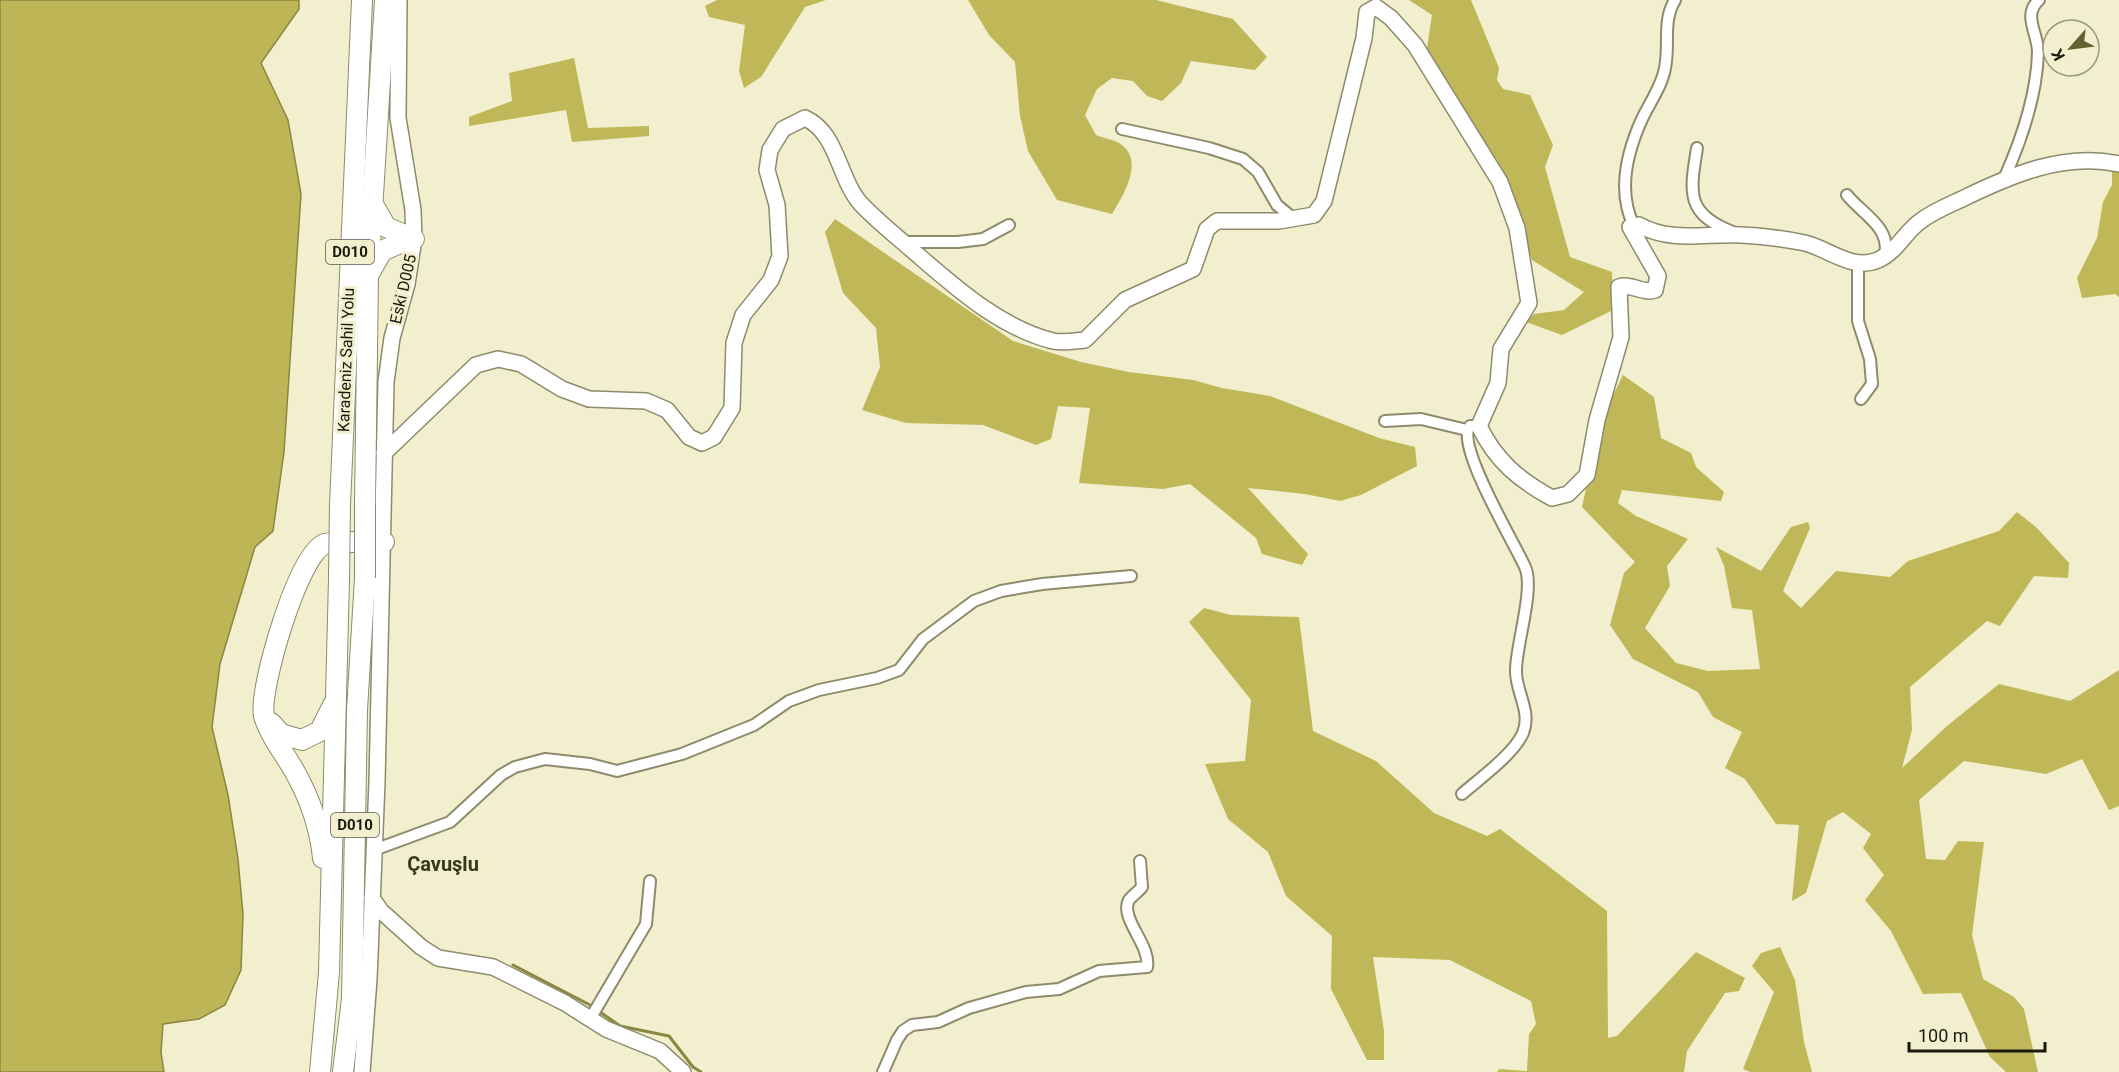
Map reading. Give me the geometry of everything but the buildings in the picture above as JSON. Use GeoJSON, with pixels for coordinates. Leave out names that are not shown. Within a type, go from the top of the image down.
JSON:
{"type":"FeatureCollection","features":[{"type":"Feature","properties":{"kind":"highway","name":"Karadeniz Sahil Yolu"},"geometry":{"type":"LineString","coordinates":[[337,697],[340,505],[362,0]]}},
{"type":"Feature","properties":{"kind":"highway","name":"D010"},"geometry":{"type":"LineString","coordinates":[[343,1072],[352,999],[357,710],[365,578],[368,276],[385,0]]}},
{"type":"Feature","properties":{"kind":"highway"},"geometry":{"type":"LineString","coordinates":[[371,201],[381,222],[392,231],[411,239]]}},
{"type":"Feature","properties":{"kind":"highway"},"geometry":{"type":"LineString","coordinates":[[368,276],[382,251],[411,239]]}},
{"type":"Feature","properties":{"kind":"highway"},"geometry":{"type":"LineString","coordinates":[[331,917],[321,835],[310,802],[268,725],[263,704],[285,613],[311,554],[324,544],[384,542]]}},
{"type":"Feature","properties":{"kind":"highway","name":"D010"},"geometry":{"type":"LineString","coordinates":[[320,1072],[326,1028],[337,697]]}},
{"type":"Feature","properties":{"kind":"highway"},"geometry":{"type":"LineString","coordinates":[[263,704],[272,724],[280,734],[302,740],[320,731],[337,697]]}},
{"type":"Feature","properties":{"kind":"street","name":"Eski D005"},"geometry":{"type":"LineString","coordinates":[[362,1072],[366,1041],[374,850],[388,361],[408,284],[413,210],[398,118],[399,0]]}},
{"type":"Feature","properties":{"kind":"street"},"geometry":{"type":"LineString","coordinates":[[1634,226],[1628,213],[1627,172],[1642,120],[1665,68],[1669,10],[1676,0]]}},
{"type":"Feature","properties":{"kind":"street"},"geometry":{"type":"LineString","coordinates":[[2004,179],[2014,156],[2037,73],[2038,43],[2030,17],[2032,6],[2039,0]]}},
{"type":"Feature","properties":{"kind":"street"},"geometry":{"type":"LineString","coordinates":[[384,453],[476,365],[498,359],[521,364],[562,389],[589,399],[646,401],[667,410],[689,436],[702,443],[714,437],[732,408],[735,343],[743,315],[771,280],[780,256],[777,206],[766,170],[770,150],[783,129],[805,118],[816,123],[828,137],[842,175],[861,203],[965,296],[1018,328],[1055,341],[1085,340],[1125,300],[1193,269],[1207,229],[1217,221],[1279,221],[1314,215],[1324,201],[1359,58],[1367,12],[1376,3],[1415,45],[1500,182],[1517,228],[1529,303],[1501,349],[1498,383],[1466,437],[1489,501],[1529,576],[1516,673],[1525,715],[1523,734],[1505,756],[1462,794]]}},
{"type":"Feature","properties":{"kind":"street"},"geometry":{"type":"LineString","coordinates":[[1122,129],[1209,148],[1243,159],[1258,172],[1277,205],[1294,219]]}},
{"type":"Feature","properties":{"kind":"street"},"geometry":{"type":"LineString","coordinates":[[1697,148],[1692,180],[1694,202],[1702,216],[1712,224],[1742,235]]}},
{"type":"Feature","properties":{"kind":"street"},"geometry":{"type":"LineString","coordinates":[[1385,421],[1421,419],[1473,428],[1523,483],[1552,498],[1568,494],[1587,475],[1597,420],[1621,337],[1619,287],[1627,284],[1648,292],[1655,290],[1658,276],[1633,236],[1630,227],[1639,225],[1654,233],[1677,237],[1742,235],[1807,244],[1858,263],[1878,260],[1897,247],[1921,220],[2004,179],[2032,168],[2095,159],[2119,164]]}},
{"type":"Feature","properties":{"kind":"street"},"geometry":{"type":"LineString","coordinates":[[1847,195],[1880,227],[1886,242],[1885,255]]}},
{"type":"Feature","properties":{"kind":"street"},"geometry":{"type":"LineString","coordinates":[[903,242],[958,242],[983,239],[1009,225]]}},
{"type":"Feature","properties":{"kind":"street"},"geometry":{"type":"LineString","coordinates":[[1858,263],[1856,301],[1858,321],[1870,359],[1872,384],[1861,399]]}},
{"type":"Feature","properties":{"kind":"street"},"geometry":{"type":"LineString","coordinates":[[374,850],[450,822],[501,775],[515,766],[545,759],[590,764],[617,771],[682,754],[754,725],[789,701],[819,690],[877,678],[899,670],[923,639],[974,602],[1001,591],[1042,584],[1131,576]]}},
{"type":"Feature","properties":{"kind":"street"},"geometry":{"type":"LineString","coordinates":[[883,1072],[897,1040],[903,1031],[912,1025],[938,1022],[969,1008],[1015,995],[1059,989],[1099,971],[1147,967],[1147,951],[1127,912],[1129,900],[1142,887],[1140,861]]}},
{"type":"Feature","properties":{"kind":"street"},"geometry":{"type":"LineString","coordinates":[[590,1019],[646,924],[650,881]]}},
{"type":"Feature","properties":{"kind":"street"},"geometry":{"type":"LineString","coordinates":[[372,898],[381,911],[421,947],[438,958],[493,967],[565,1003],[606,1029],[660,1051],[683,1072]]}},
{"type":"Feature","properties":{"kind":"shaded area"},"geometry":{"type":"Polygon","coordinates":[[[0,0],[299,0],[299,9],[261,63],[288,120],[301,194],[284,452],[273,531],[255,547],[220,664],[212,727],[228,795],[238,859],[243,914],[241,970],[225,1005],[199,1019],[163,1024],[161,1052],[164,1072],[0,1072],[0,0]]]}},
{"type":"Feature","properties":{"kind":"shaded area"},"geometry":{"type":"Polygon","coordinates":[[[717,0],[826,0],[805,7],[761,77],[744,88],[739,71],[745,25],[709,17],[705,6],[717,0]]]}},
{"type":"Feature","properties":{"kind":"shaded area"},"geometry":{"type":"Polygon","coordinates":[[[968,0],[1156,0],[1233,19],[1267,57],[1255,70],[1191,61],[1181,83],[1162,101],[1147,96],[1133,81],[1112,78],[1097,89],[1085,115],[1096,135],[1119,143],[1127,150],[1131,158],[1130,178],[1112,214],[1057,200],[1028,151],[1020,116],[1015,62],[989,35],[968,0]]]}},
{"type":"Feature","properties":{"kind":"shaded area"},"geometry":{"type":"Polygon","coordinates":[[[1409,0],[1471,0],[1499,68],[1497,80],[1503,89],[1530,95],[1553,145],[1545,167],[1570,257],[1612,272],[1613,310],[1562,335],[1526,322],[1534,314],[1564,310],[1584,292],[1532,260],[1509,189],[1427,48],[1432,15],[1409,0]]]}},
{"type":"Feature","properties":{"kind":"shaded area"},"geometry":{"type":"Polygon","coordinates":[[[574,58],[588,128],[649,126],[649,136],[572,142],[566,110],[469,126],[469,117],[512,101],[509,73],[574,58]]]}},
{"type":"Feature","properties":{"kind":"shaded area"},"geometry":{"type":"Polygon","coordinates":[[[2112,164],[2119,168],[2119,297],[2115,294],[2082,298],[2077,278],[2097,238],[2103,202],[2112,185],[2112,164]]]}},
{"type":"Feature","properties":{"kind":"shaded area"},"geometry":{"type":"Polygon","coordinates":[[[835,219],[1013,341],[1081,362],[1129,372],[1193,380],[1222,388],[1270,396],[1379,438],[1415,447],[1417,466],[1361,495],[1340,501],[1305,494],[1248,488],[1308,554],[1302,565],[1262,554],[1256,538],[1190,484],[1163,489],[1079,483],[1090,408],[1058,406],[1051,439],[1036,445],[983,425],[906,423],[862,410],[880,367],[876,328],[843,293],[825,232],[835,219]]]}},
{"type":"Feature","properties":{"kind":"shaded area"},"geometry":{"type":"Polygon","coordinates":[[[1623,375],[1654,397],[1661,438],[1691,453],[1696,467],[1724,492],[1721,501],[1622,490],[1618,503],[1636,516],[1688,539],[1667,566],[1670,586],[1645,628],[1676,663],[1708,671],[1760,669],[1752,610],[1732,608],[1724,566],[1716,547],[1761,571],[1791,527],[1808,522],[1810,528],[1783,591],[1801,608],[1836,571],[1890,577],[1908,561],[1999,531],[2017,512],[2037,528],[2069,563],[2068,578],[2034,576],[2000,626],[1987,621],[1910,687],[1912,730],[1902,768],[1947,726],[1999,684],[2070,701],[2119,670],[2119,806],[2109,810],[2082,759],[2046,774],[1964,761],[1919,800],[1926,859],[1945,860],[1958,841],[1984,842],[1972,935],[1983,979],[2014,997],[2024,1009],[2038,1072],[2006,1072],[1990,1057],[1961,993],[1923,994],[1891,931],[1865,900],[1884,875],[1863,848],[1871,834],[1843,812],[1827,821],[1806,893],[1792,901],[1799,825],[1776,824],[1745,779],[1725,768],[1742,732],[1713,717],[1698,692],[1633,659],[1610,625],[1624,573],[1635,562],[1582,507],[1601,420],[1623,375]]]}},
{"type":"Feature","properties":{"kind":"shaded area"},"geometry":{"type":"Polygon","coordinates":[[[1204,608],[1231,615],[1299,617],[1313,731],[1376,761],[1434,813],[1487,836],[1500,829],[1607,911],[1608,1038],[1617,1036],[1696,952],[1745,978],[1739,991],[1725,993],[1687,1051],[1684,1072],[1497,1072],[1499,1069],[1527,1071],[1529,1034],[1536,1024],[1531,1001],[1450,960],[1373,957],[1384,1031],[1384,1060],[1367,1060],[1331,989],[1332,936],[1286,896],[1268,852],[1228,819],[1205,764],[1245,761],[1251,700],[1189,622],[1204,608]]]}},
{"type":"Feature","properties":{"kind":"shaded area"},"geometry":{"type":"Polygon","coordinates":[[[1780,947],[1795,980],[1804,1042],[1812,1072],[1750,1072],[1743,1069],[1774,992],[1752,966],[1761,953],[1780,947]]]}},
{"type":"Feature","properties":{"kind":"waterway"},"geometry":{"type":"LineString","coordinates":[[513,965],[590,1005],[620,1026],[669,1036],[693,1067],[701,1072]]}},
{"type":"Feature","properties":{"kind":"district","name":"Çavuşlu"},"geometry":{"type":"Point","coordinates":[443,864]}}]}
